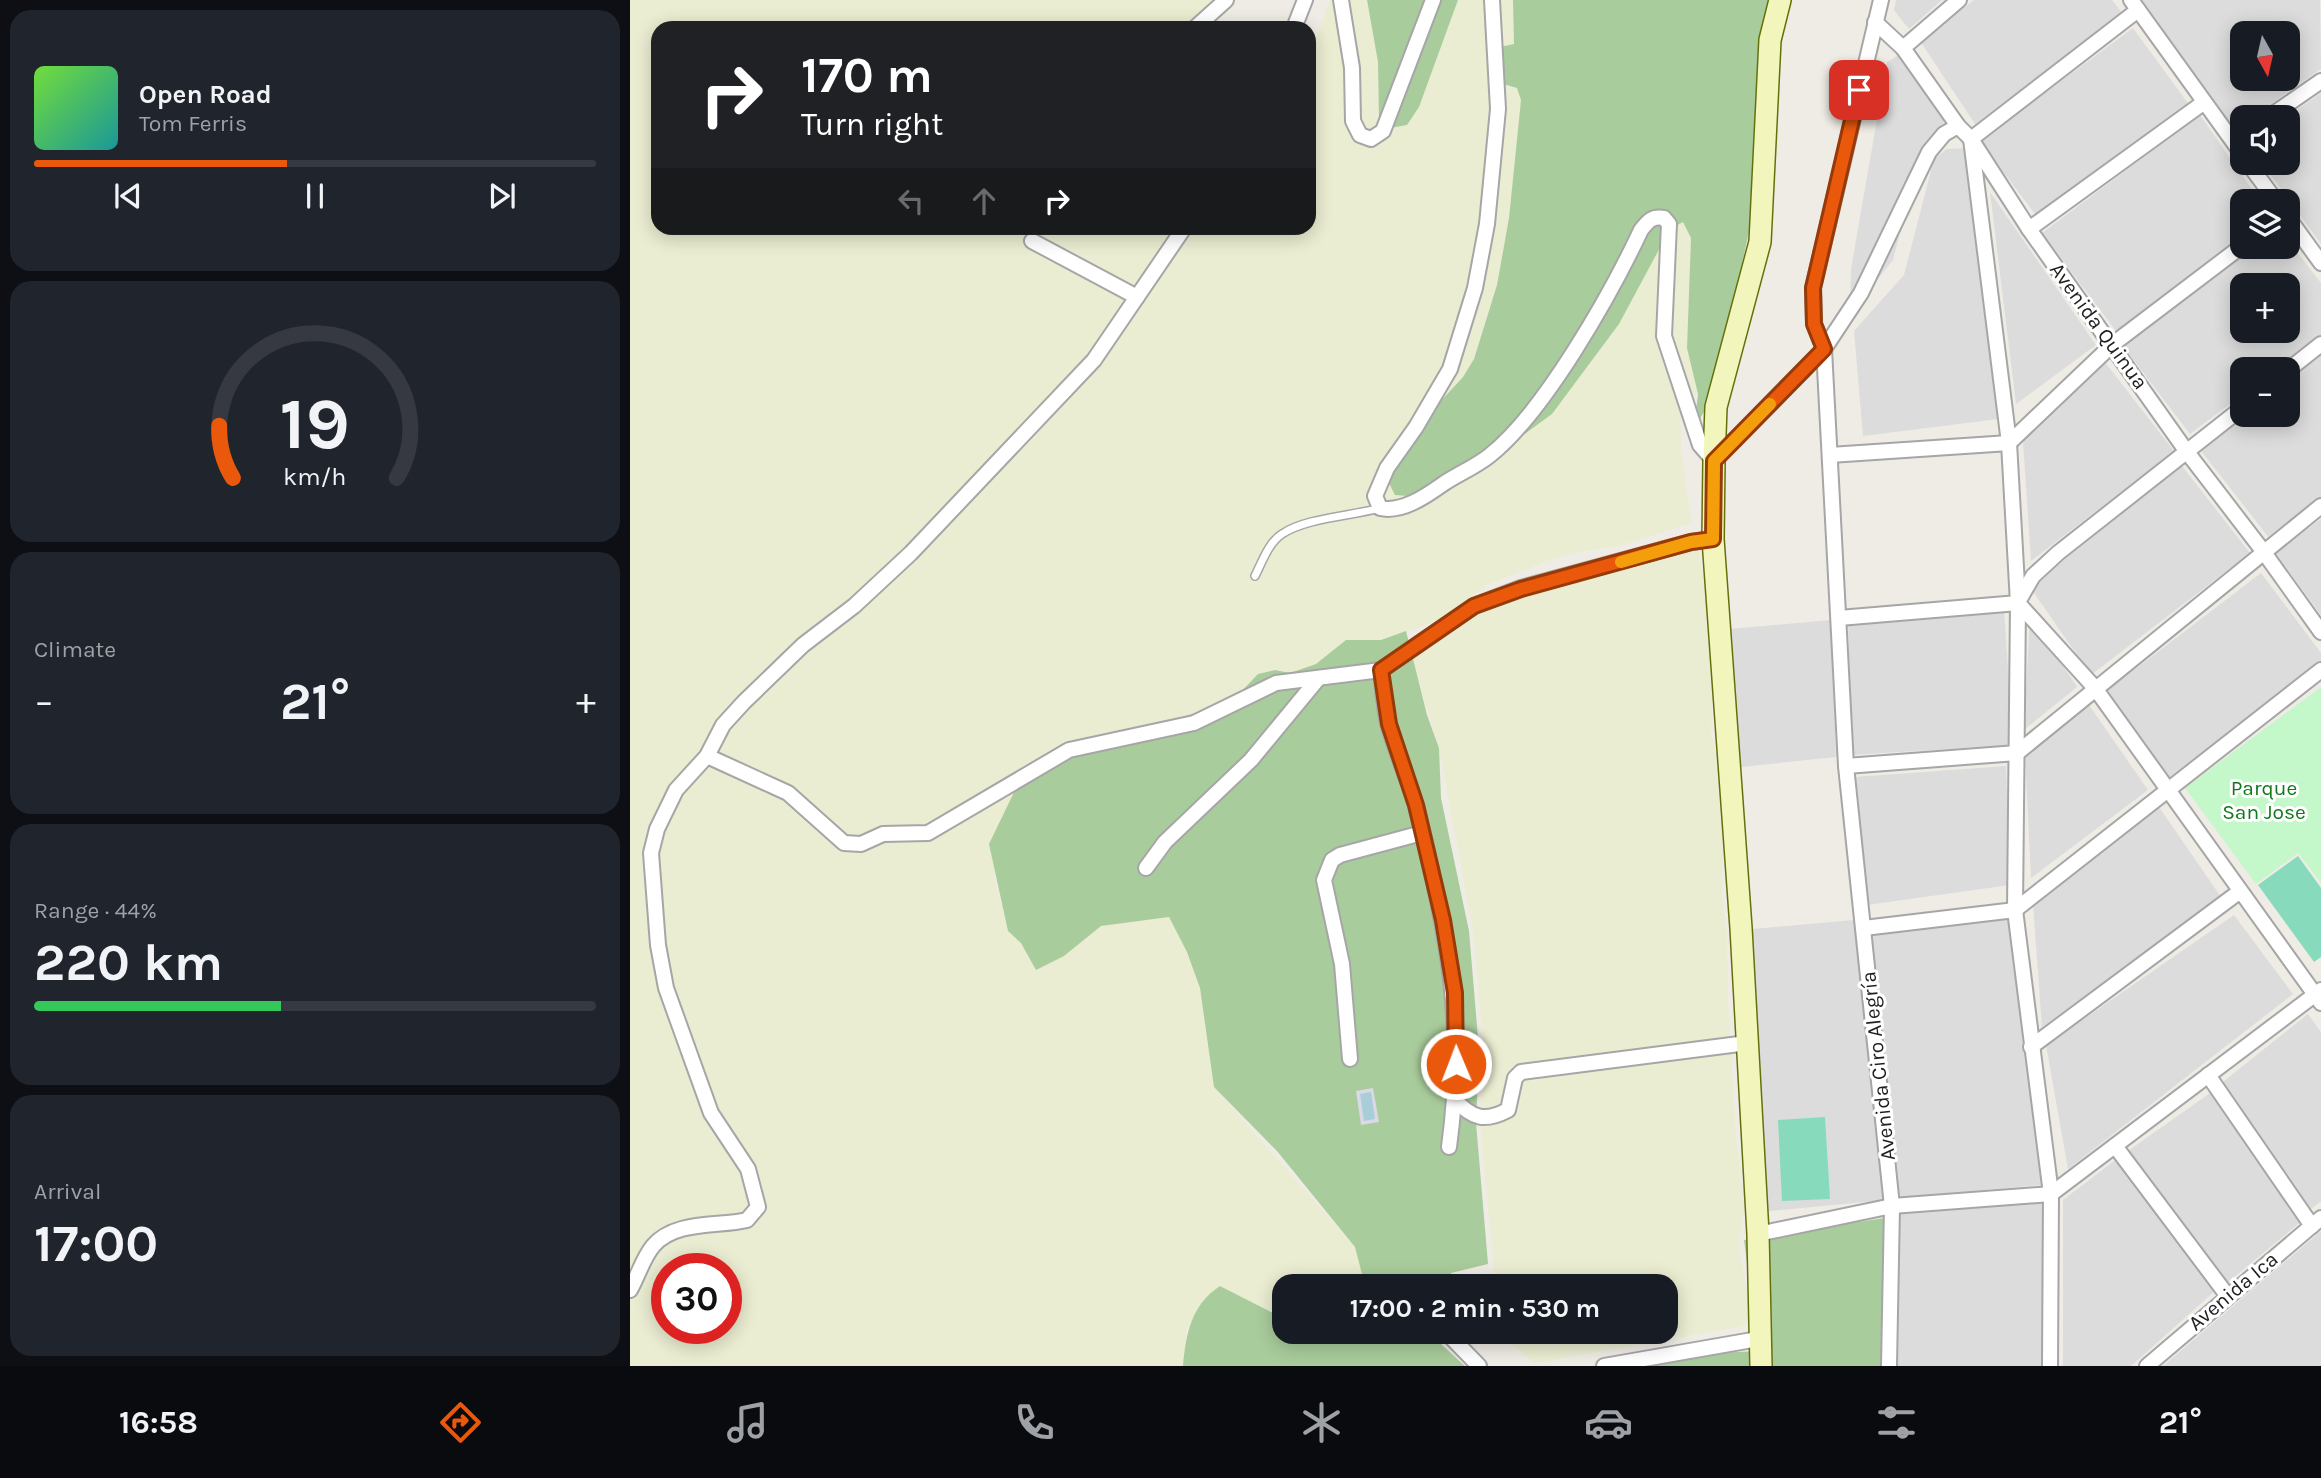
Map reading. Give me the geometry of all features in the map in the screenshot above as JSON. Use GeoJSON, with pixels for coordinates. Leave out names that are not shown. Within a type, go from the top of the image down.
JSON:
{"type":"FeatureCollection","features":[{"type":"Feature","properties":{"kind":"street"},"geometry":{"type":"LineString","coordinates":[[1203,21],[1226,0]]}},
{"type":"Feature","properties":{"kind":"street"},"geometry":{"type":"LineString","coordinates":[[1297,21],[1306,0]]}},
{"type":"Feature","properties":{"kind":"street"},"geometry":{"type":"LineString","coordinates":[[1341,0],[1352,68],[1353,121],[1360,135],[1371,139],[1383,131],[1433,0]]}},
{"type":"Feature","properties":{"kind":"street"},"geometry":{"type":"LineString","coordinates":[[1492,0],[1498,109],[1487,223],[1475,288],[1450,369],[1416,427],[1387,468],[1375,496],[1380,508],[1398,508],[1423,497],[1490,456],[1520,425],[1575,347],[1641,230],[1648,220],[1657,217],[1664,218],[1669,224],[1664,335],[1700,446],[1714,461]]}},
{"type":"Feature","properties":{"kind":"street"},"geometry":{"type":"LineString","coordinates":[[1761,1366],[1758,1339],[1758,1234],[1747,1043],[1713,539],[1714,461],[1716,407],[1760,242],[1770,40],[1780,0]]}},
{"type":"Feature","properties":{"kind":"street","name":"Avenida Ciro Alegría"},"geometry":{"type":"LineString","coordinates":[[1881,0],[1813,288],[1814,324],[1824,349],[1846,766],[1892,1206],[1889,1366]]}},
{"type":"Feature","properties":{"kind":"street"},"geometry":{"type":"LineString","coordinates":[[1903,48],[1959,0]]}},
{"type":"Feature","properties":{"kind":"street"},"geometry":{"type":"LineString","coordinates":[[2050,1366],[2051,1194],[2015,910],[2018,603],[2009,443],[1971,139],[2134,5],[2203,103],[2230,134]]}},
{"type":"Feature","properties":{"kind":"street","name":"Avenida Quinua"},"geometry":{"type":"LineString","coordinates":[[1875,22],[1903,48],[1958,126],[1971,139],[2029,229],[2187,452],[2321,632]]}},
{"type":"Feature","properties":{"kind":"street"},"geometry":{"type":"LineString","coordinates":[[2286,105],[2321,81]]}},
{"type":"Feature","properties":{"kind":"street"},"geometry":{"type":"LineString","coordinates":[[2029,229],[2203,103]]}},
{"type":"Feature","properties":{"kind":"street"},"geometry":{"type":"LineString","coordinates":[[1714,461],[1824,349],[1861,293],[1929,152],[1944,134],[1958,126]]}},
{"type":"Feature","properties":{"kind":"street"},"geometry":{"type":"LineString","coordinates":[[2257,175],[2268,189]]}},
{"type":"Feature","properties":{"kind":"street"},"geometry":{"type":"LineString","coordinates":[[2300,234],[2321,263]]}},
{"type":"Feature","properties":{"kind":"street"},"geometry":{"type":"LineString","coordinates":[[630,1290],[653,1246],[663,1237],[678,1229],[747,1220],[758,1207],[748,1169],[711,1113],[666,988],[658,945],[651,853],[657,829],[676,790],[707,756],[723,724],[744,702],[803,645],[854,606],[911,553],[1094,360],[1179,235]]}},
{"type":"Feature","properties":{"kind":"street"},"geometry":{"type":"LineString","coordinates":[[1032,241],[1137,297]]}},
{"type":"Feature","properties":{"kind":"street"},"geometry":{"type":"LineString","coordinates":[[1830,455],[2009,443],[2113,344],[2230,255]]}},
{"type":"Feature","properties":{"kind":"street"},"geometry":{"type":"LineString","coordinates":[[2300,361],[2321,344]]}},
{"type":"Feature","properties":{"kind":"street"},"geometry":{"type":"LineString","coordinates":[[2018,603],[2033,576],[2057,553],[2230,418]]}},
{"type":"Feature","properties":{"kind":"street"},"geometry":{"type":"LineString","coordinates":[[1846,766],[2017,753],[2321,506]]}},
{"type":"Feature","properties":{"kind":"street"},"geometry":{"type":"LineString","coordinates":[[707,756],[788,793],[827,827],[836,839],[861,844],[883,834],[921,834],[938,829],[1069,750],[1194,723],[1276,683],[1381,670],[1474,606],[1521,589],[1691,542],[1713,539]]}},
{"type":"Feature","properties":{"kind":"street"},"geometry":{"type":"LineString","coordinates":[[1839,618],[2018,603]]}},
{"type":"Feature","properties":{"kind":"street"},"geometry":{"type":"LineString","coordinates":[[1758,1234],[1892,1206],[2051,1194],[2319,995],[2239,892],[2095,688],[2018,603]]}},
{"type":"Feature","properties":{"kind":"street"},"geometry":{"type":"LineString","coordinates":[[1381,670],[1389,724],[1422,833],[1443,920],[1455,993],[1455,1100],[1449,1147]]}},
{"type":"Feature","properties":{"kind":"street"},"geometry":{"type":"LineString","coordinates":[[1864,928],[2015,910],[2321,670]]}},
{"type":"Feature","properties":{"kind":"street"},"geometry":{"type":"LineString","coordinates":[[1146,868],[1165,842],[1251,760],[1317,680]]}},
{"type":"Feature","properties":{"kind":"street"},"geometry":{"type":"LineString","coordinates":[[1350,1059],[1342,964],[1324,880],[1326,869],[1340,855],[1422,833]]}},
{"type":"Feature","properties":{"kind":"street"},"geometry":{"type":"LineString","coordinates":[[2031,1046],[2239,892]]}},
{"type":"Feature","properties":{"kind":"street"},"geometry":{"type":"LineString","coordinates":[[1455,1100],[1472,1117],[1485,1119],[1508,1110],[1515,1079],[1521,1072],[1747,1043]]}},
{"type":"Feature","properties":{"kind":"street"},"geometry":{"type":"LineString","coordinates":[[2208,1075],[2317,1222]]}},
{"type":"Feature","properties":{"kind":"street"},"geometry":{"type":"LineString","coordinates":[[2115,1146],[2227,1295]]}},
{"type":"Feature","properties":{"kind":"street","name":"Avenida Ica"},"geometry":{"type":"LineString","coordinates":[[2147,1366],[2227,1295],[2317,1222]]}},
{"type":"Feature","properties":{"kind":"street"},"geometry":{"type":"LineString","coordinates":[[1604,1366],[1758,1339]]}},
{"type":"Feature","properties":{"kind":"street"},"geometry":{"type":"LineString","coordinates":[[1458,1344],[1479,1366]]}},
{"type":"Feature","properties":{"kind":"lane"},"geometry":{"type":"LineString","coordinates":[[1255,576],[1269,548],[1281,534],[1305,524],[1380,508]]}},
{"type":"Feature","properties":{"kind":"shaded area"},"geometry":{"type":"Polygon","coordinates":[[[1896,0],[1942,0],[1909,29],[1894,10],[1896,0]]]}},
{"type":"Feature","properties":{"kind":"shaded area"},"geometry":{"type":"Polygon","coordinates":[[[1974,0],[2112,0],[2122,13],[1975,124],[1920,41],[1974,0]]]}},
{"type":"Feature","properties":{"kind":"shaded area"},"geometry":{"type":"Polygon","coordinates":[[[2142,0],[2320,0],[2321,69],[2300,84],[2300,21],[2230,21],[2230,91],[2289,91],[2269,105],[2230,105],[2230,123],[2142,0]]]}},
{"type":"Feature","properties":{"kind":"shaded area"},"geometry":{"type":"Polygon","coordinates":[[[2133,28],[2190,106],[2038,218],[1980,141],[2133,28]]]}},
{"type":"Feature","properties":{"kind":"shaded area"},"geometry":{"type":"Polygon","coordinates":[[[1905,51],[1947,118],[1921,152],[1893,260],[1850,314],[1851,269],[1887,62],[1905,51]]]}},
{"type":"Feature","properties":{"kind":"shaded area"},"geometry":{"type":"Polygon","coordinates":[[[2321,93],[2321,244],[2300,215],[2300,189],[2281,189],[2271,175],[2300,175],[2300,108],[2321,93]]]}},
{"type":"Feature","properties":{"kind":"shaded area"},"geometry":{"type":"Polygon","coordinates":[[[2200,115],[2230,158],[2230,175],[2242,175],[2252,189],[2230,189],[2230,245],[2116,331],[2042,233],[2200,115]]]}},
{"type":"Feature","properties":{"kind":"shaded area"},"geometry":{"type":"Polygon","coordinates":[[[1966,148],[1998,419],[1863,436],[1854,331],[1904,275],[1934,159],[1947,149],[1966,148]]]}},
{"type":"Feature","properties":{"kind":"shaded area"},"geometry":{"type":"Polygon","coordinates":[[[1990,192],[2096,345],[2016,404],[1990,192]]]}},
{"type":"Feature","properties":{"kind":"shaded area"},"geometry":{"type":"Polygon","coordinates":[[[2300,256],[2321,283],[2321,335],[2291,357],[2230,357],[2230,404],[2190,434],[2122,345],[2236,259],[2300,259],[2300,256]]]}},
{"type":"Feature","properties":{"kind":"shaded area"},"geometry":{"type":"Polygon","coordinates":[[[2321,349],[2321,498],[2270,539],[2198,447],[2230,424],[2230,427],[2300,427],[2300,366],[2321,349]]]}},
{"type":"Feature","properties":{"kind":"shaded area"},"geometry":{"type":"Polygon","coordinates":[[[2104,361],[2174,451],[2031,561],[2022,427],[2104,361]]]}},
{"type":"Feature","properties":{"kind":"shaded area"},"geometry":{"type":"Polygon","coordinates":[[[2182,466],[2250,553],[2091,675],[2030,587],[2182,466]]]}},
{"type":"Feature","properties":{"kind":"shaded area"},"geometry":{"type":"Polygon","coordinates":[[[2321,519],[2321,615],[2275,552],[2321,519]]]}},
{"type":"Feature","properties":{"kind":"shaded area"},"geometry":{"type":"Polygon","coordinates":[[[2261,573],[2321,653],[2321,661],[2168,778],[2108,690],[2261,573]]]}},
{"type":"Feature","properties":{"kind":"shaded area"},"geometry":{"type":"Polygon","coordinates":[[[2004,609],[2013,745],[1852,755],[1848,620],[2004,609]]]}},
{"type":"Feature","properties":{"kind":"shaded area"},"geometry":{"type":"Polygon","coordinates":[[[2030,615],[2077,687],[2024,730],[2030,615]]]}},
{"type":"Feature","properties":{"kind":"shaded area"},"geometry":{"type":"Polygon","coordinates":[[[1831,620],[1836,757],[1741,767],[1730,629],[1831,620]]]}},
{"type":"Feature","properties":{"kind":"shaded area"},"geometry":{"type":"Polygon","coordinates":[[[2089,705],[2148,790],[2031,878],[2025,754],[2089,705]]]}},
{"type":"Feature","properties":{"kind":"shaded area"},"geometry":{"type":"Polygon","coordinates":[[[2006,766],[2010,885],[1867,905],[1855,777],[2006,766]]]}},
{"type":"Feature","properties":{"kind":"shaded area"},"geometry":{"type":"Polygon","coordinates":[[[2159,807],[2221,897],[2042,1027],[2033,904],[2159,807]]]}},
{"type":"Feature","properties":{"kind":"shaded area"},"geometry":{"type":"Polygon","coordinates":[[[2009,912],[2041,1185],[1895,1198],[1869,924],[2009,912]]]}},
{"type":"Feature","properties":{"kind":"shaded area"},"geometry":{"type":"Polygon","coordinates":[[[2234,915],[2293,994],[2068,1169],[2046,1045],[2234,915]]]}},
{"type":"Feature","properties":{"kind":"shaded area"},"geometry":{"type":"Polygon","coordinates":[[[1854,920],[1885,1200],[1759,1212],[1741,930],[1854,920]]]}},
{"type":"Feature","properties":{"kind":"shaded area"},"geometry":{"type":"Polygon","coordinates":[[[2308,1014],[2321,1032],[2321,1201],[2311,1209],[2219,1085],[2308,1014]]]}},
{"type":"Feature","properties":{"kind":"shaded area"},"geometry":{"type":"Polygon","coordinates":[[[1373,1088],[1379,1122],[1361,1125],[1356,1091],[1373,1088]]]}},
{"type":"Feature","properties":{"kind":"shaded area"},"geometry":{"type":"Polygon","coordinates":[[[2213,1091],[2303,1220],[2227,1283],[2125,1153],[2213,1091]]]}},
{"type":"Feature","properties":{"kind":"shaded area"},"geometry":{"type":"Polygon","coordinates":[[[2118,1158],[2217,1289],[2131,1366],[2063,1366],[2063,1200],[2118,1158]]]}},
{"type":"Feature","properties":{"kind":"shaded area"},"geometry":{"type":"Polygon","coordinates":[[[2048,1200],[2044,1366],[1898,1366],[1897,1213],[2048,1200]]]}},
{"type":"Feature","properties":{"kind":"shaded area"},"geometry":{"type":"Polygon","coordinates":[[[2321,1231],[2321,1366],[2163,1366],[2321,1231]]]}},
{"type":"Feature","properties":{"kind":"green space"},"geometry":{"type":"Polygon","coordinates":[[[630,0],[1226,0],[1197,21],[651,21],[651,235],[1316,235],[1316,40],[1330,0],[1367,0],[1378,62],[1379,121],[1419,107],[1458,0],[1513,0],[1514,45],[1500,47],[1506,87],[1518,88],[1521,100],[1509,218],[1497,285],[1474,359],[1463,377],[1438,404],[1439,491],[1458,483],[1552,414],[1619,324],[1670,229],[1684,222],[1691,238],[1687,348],[1698,394],[1680,398],[1681,447],[1691,523],[1619,546],[1572,553],[1550,560],[1486,585],[1452,613],[1420,627],[1381,640],[1346,640],[1316,664],[1290,673],[1275,670],[1236,698],[1183,718],[994,877],[1008,931],[1021,943],[1036,970],[1064,956],[1101,926],[1169,917],[1187,952],[1200,988],[1214,1087],[1355,1247],[1362,1274],[1272,1274],[1272,1312],[1220,1286],[1187,1327],[1183,1366],[630,1366],[630,0]]]}},
{"type":"Feature","properties":{"kind":"green space"},"geometry":{"type":"Polygon","coordinates":[[[1367,0],[1458,0],[1419,107],[1407,125],[1390,128],[1379,122],[1378,62],[1367,0]]]}},
{"type":"Feature","properties":{"kind":"green space"},"geometry":{"type":"Polygon","coordinates":[[[1513,0],[1769,0],[1749,232],[1712,399],[1694,428],[1698,394],[1687,348],[1691,238],[1683,222],[1670,229],[1619,324],[1552,414],[1458,483],[1421,497],[1395,495],[1387,479],[1438,404],[1463,377],[1474,359],[1497,285],[1509,218],[1521,100],[1517,88],[1495,82],[1500,47],[1514,44],[1513,0]]]}},
{"type":"Feature","properties":{"kind":"green space"},"geometry":{"type":"Polygon","coordinates":[[[1699,539],[1699,556],[1707,591],[1713,687],[1711,732],[1718,764],[1723,821],[1722,894],[1727,932],[1728,1005],[1736,1135],[1744,1208],[1739,1245],[1748,1296],[1748,1322],[1738,1327],[1678,1338],[1678,1274],[1494,1272],[1480,1122],[1484,1051],[1473,931],[1439,748],[1409,650],[1454,628],[1475,605],[1699,539]]]}},
{"type":"Feature","properties":{"kind":"green space"},"geometry":{"type":"Polygon","coordinates":[[[1406,631],[1427,715],[1439,748],[1441,798],[1469,931],[1479,1050],[1476,1123],[1488,1264],[1451,1274],[1362,1274],[1355,1247],[1277,1151],[1214,1087],[1200,988],[1187,952],[1169,917],[1101,926],[1064,956],[1036,970],[1021,943],[1008,931],[989,844],[1018,784],[1050,760],[1214,707],[1236,697],[1258,674],[1275,670],[1290,673],[1316,664],[1346,640],[1381,640],[1406,631]]]}},
{"type":"Feature","properties":{"kind":"green space","name":"Parque San Jose"},"geometry":{"type":"Polygon","coordinates":[[[2321,687],[2321,883],[2298,853],[2256,884],[2185,788],[2321,687]]]}},
{"type":"Feature","properties":{"kind":"green space"},"geometry":{"type":"Polygon","coordinates":[[[2298,856],[2321,888],[2321,957],[2314,962],[2258,885],[2298,856]]]}},
{"type":"Feature","properties":{"kind":"green space"},"geometry":{"type":"Polygon","coordinates":[[[1825,1117],[1830,1199],[1782,1201],[1778,1120],[1825,1117]]]}},
{"type":"Feature","properties":{"kind":"green space"},"geometry":{"type":"Polygon","coordinates":[[[1884,1218],[1885,1366],[1641,1366],[1692,1354],[1759,1351],[1744,1240],[1884,1218]]]}},
{"type":"Feature","properties":{"kind":"green space"},"geometry":{"type":"Polygon","coordinates":[[[1220,1286],[1272,1312],[1272,1344],[1441,1344],[1465,1366],[1183,1366],[1192,1321],[1202,1302],[1220,1286]]]}},
{"type":"Feature","properties":{"kind":"green space"},"geometry":{"type":"Polygon","coordinates":[[[1511,1344],[1642,1344],[1535,1363],[1511,1344]]]}},
{"type":"Feature","properties":{"kind":"water"},"geometry":{"type":"Polygon","coordinates":[[[1371,1092],[1375,1119],[1364,1121],[1360,1094],[1371,1092]]]}},
{"type":"Feature","properties":{"kind":"slow traffic"},"geometry":{"type":"LineString","coordinates":[[1621,562],[1691,542],[1713,539],[1714,461],[1770,404]]}},
{"type":"Feature","properties":{"kind":"route"},"geometry":{"type":"LineString","coordinates":[[1456,1064],[1455,993],[1443,920],[1416,805],[1389,724],[1381,670],[1474,606],[1521,589],[1645,554],[1713,539],[1714,461],[1824,349],[1814,324],[1813,288],[1859,90]]}}]}
